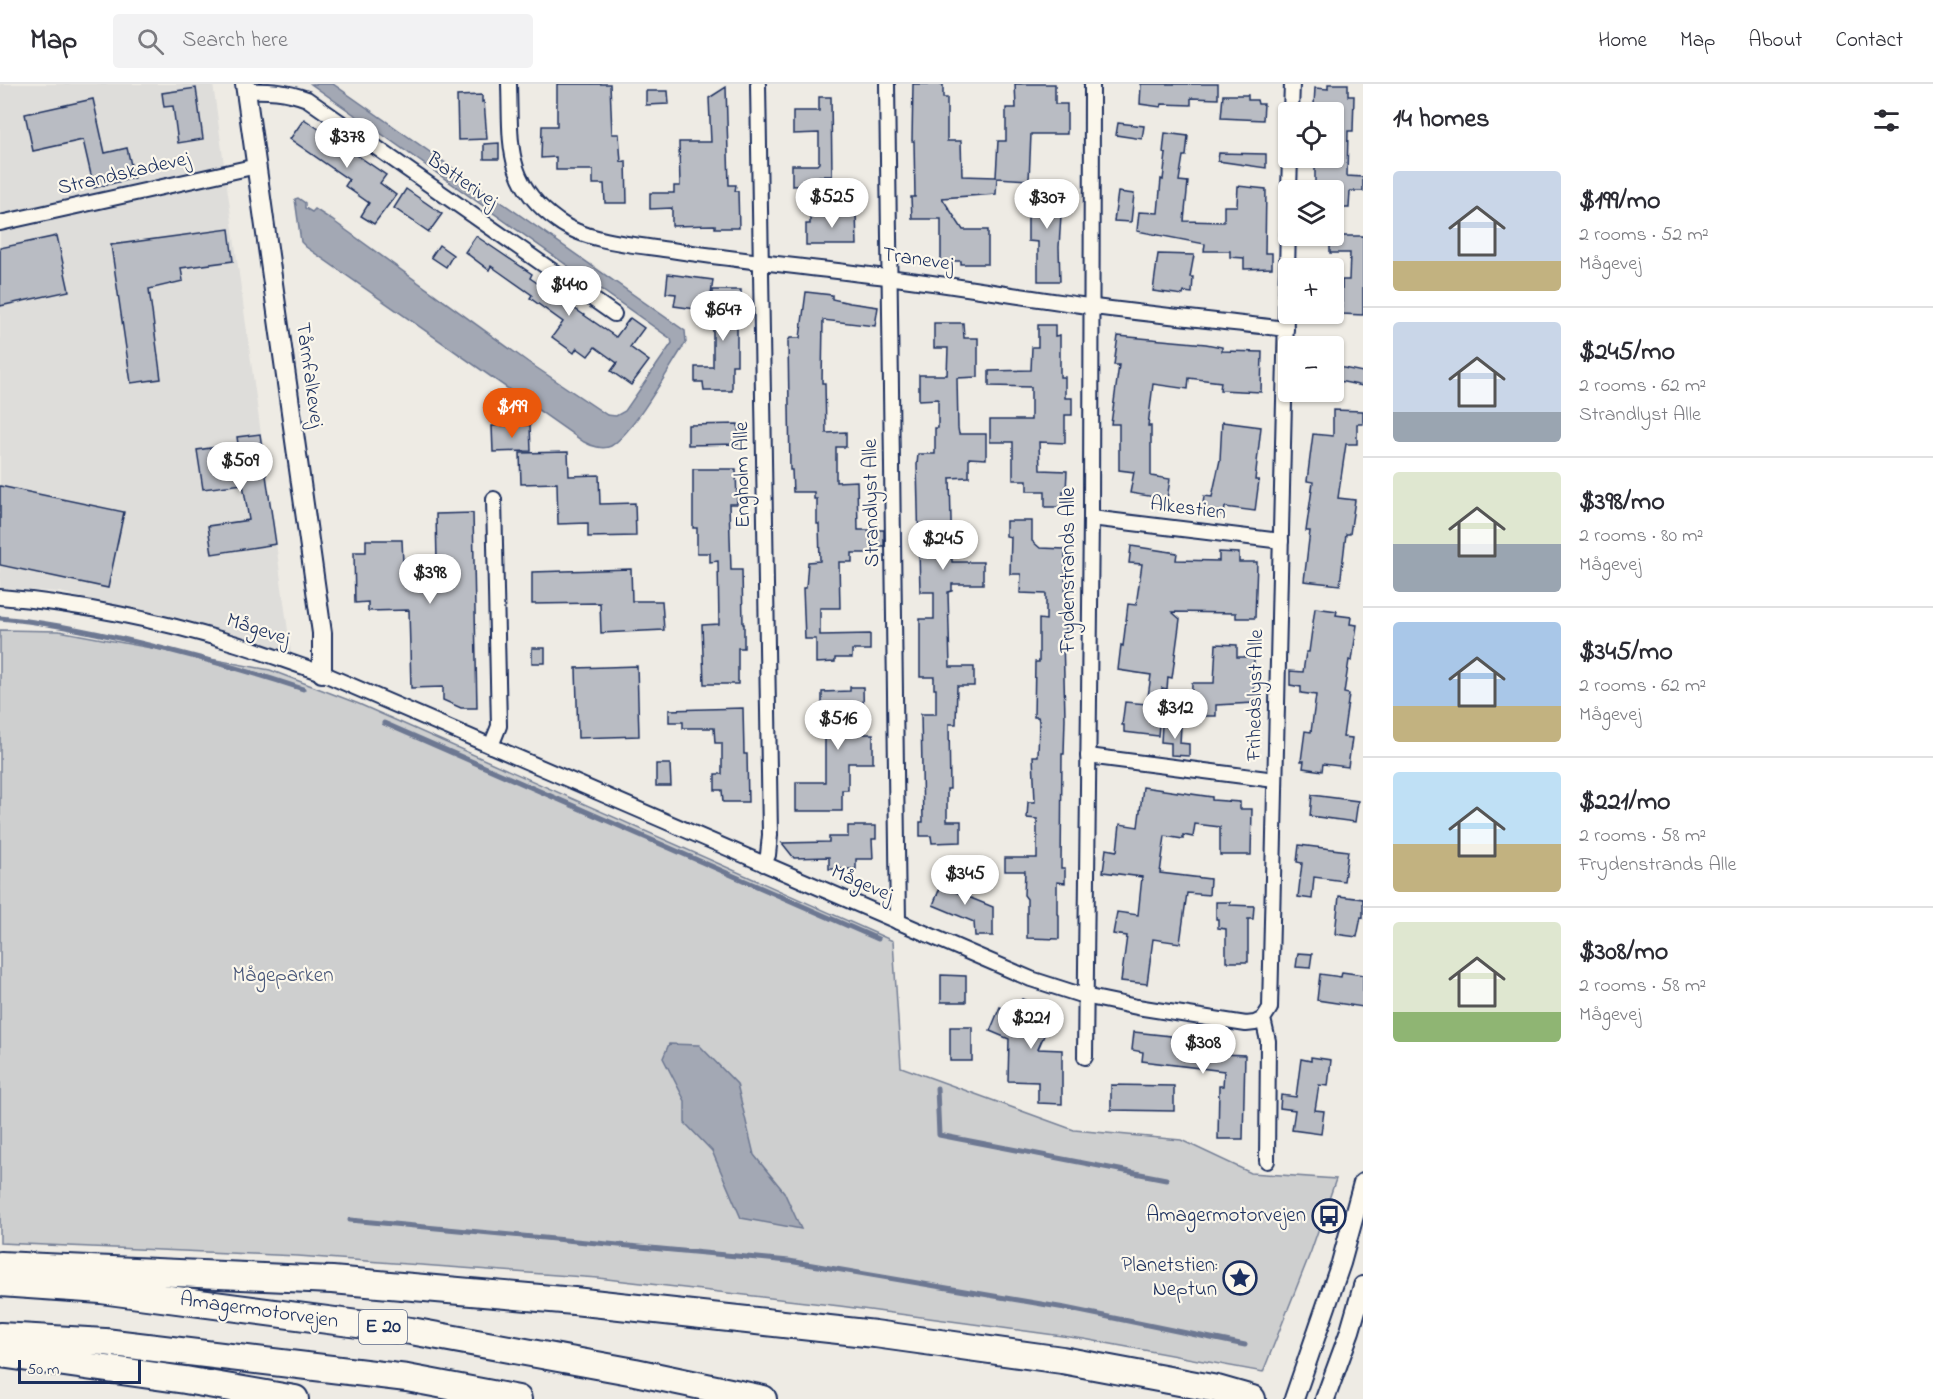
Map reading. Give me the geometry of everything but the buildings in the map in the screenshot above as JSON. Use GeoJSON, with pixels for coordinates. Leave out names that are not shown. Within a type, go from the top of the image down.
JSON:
{"type":"FeatureCollection","features":[{"type":"Feature","properties":{"kind":"highway"},"geometry":{"type":"LineString","coordinates":[[0,1265],[332,1280],[597,1304],[875,1334],[1062,1360],[1216,1389],[1252,1399]]}},
{"type":"Feature","properties":{"kind":"highway","name":"Amagermotorvejen"},"geometry":{"type":"LineString","coordinates":[[0,1283],[101,1290],[411,1331],[634,1372],[763,1399]]}},
{"type":"Feature","properties":{"kind":"highway","name":"E 20"},"geometry":{"type":"LineString","coordinates":[[0,1336],[105,1342],[407,1378],[518,1399]]}},
{"type":"Feature","properties":{"kind":"highway"},"geometry":{"type":"LineString","coordinates":[[0,1354],[185,1380],[295,1399]]}},
{"type":"Feature","properties":{"kind":"street","name":"Tranevej"},"geometry":{"type":"LineString","coordinates":[[510,84],[511,142],[521,183],[537,204],[560,223],[581,233],[607,240],[760,263],[890,277],[1090,306],[1286,329]]}},
{"type":"Feature","properties":{"kind":"street","name":"Engholm Alle"},"geometry":{"type":"LineString","coordinates":[[758,84],[771,835],[764,864]]}},
{"type":"Feature","properties":{"kind":"street","name":"Strandlyst Alle"},"geometry":{"type":"LineString","coordinates":[[887,84],[898,922]]}},
{"type":"Feature","properties":{"kind":"street","name":"Frydenstrands Alle"},"geometry":{"type":"LineString","coordinates":[[1085,1057],[1091,518],[1092,84]]}},
{"type":"Feature","properties":{"kind":"street"},"geometry":{"type":"LineString","coordinates":[[1291,102],[1292,84]]}},
{"type":"Feature","properties":{"kind":"street","name":"Tårnfalkevej"},"geometry":{"type":"LineString","coordinates":[[245,87],[322,633],[322,673]]}},
{"type":"Feature","properties":{"kind":"street","name":"Batterivej"},"geometry":{"type":"LineString","coordinates":[[245,87],[288,92],[307,99],[614,314]]}},
{"type":"Feature","properties":{"kind":"street","name":"Strandskadevej"},"geometry":{"type":"LineString","coordinates":[[0,223],[257,166]]}},
{"type":"Feature","properties":{"kind":"street","name":"Frihedslyst Alle"},"geometry":{"type":"LineString","coordinates":[[1267,1161],[1268,1041],[1263,1019],[1270,1008],[1288,246]]}},
{"type":"Feature","properties":{"kind":"street"},"geometry":{"type":"LineString","coordinates":[[491,747],[499,726],[494,499]]}},
{"type":"Feature","properties":{"kind":"street","name":"Alkestien"},"geometry":{"type":"LineString","coordinates":[[1091,518],[1281,541]]}},
{"type":"Feature","properties":{"kind":"street","name":"Mågevej"},"geometry":{"type":"LineString","coordinates":[[0,597],[122,615],[230,642],[322,673],[1031,979],[1084,996],[1137,1007],[1246,1024],[1263,1019]]}},
{"type":"Feature","properties":{"kind":"street"},"geometry":{"type":"LineString","coordinates":[[1088,756],[1275,780]]}},
{"type":"Feature","properties":{"kind":"street"},"geometry":{"type":"LineString","coordinates":[[1294,1399],[1341,1263],[1363,1183]]}},
{"type":"Feature","properties":{"kind":"street"},"geometry":{"type":"LineString","coordinates":[[1325,1399],[1350,1332],[1363,1286]]}},
{"type":"Feature","properties":{"kind":"shaded area"},"geometry":{"type":"Polygon","coordinates":[[[0,84],[213,84],[291,653],[60,592],[0,589],[0,84]]]}},
{"type":"Feature","properties":{"kind":"shaded area"},"geometry":{"type":"Polygon","coordinates":[[[311,84],[333,84],[685,331],[686,342],[641,414],[620,439],[604,448],[584,442],[301,242],[295,199],[298,198],[305,203],[305,208],[312,212],[315,209],[332,220],[528,362],[607,415],[616,416],[625,411],[672,343],[671,339],[311,84]]]}},
{"type":"Feature","properties":{"kind":"shaded area"},"geometry":{"type":"Polygon","coordinates":[[[669,1044],[699,1045],[737,1084],[754,1155],[784,1192],[801,1229],[741,1218],[712,1151],[685,1123],[685,1101],[663,1058],[669,1044]]]}},
{"type":"Feature","properties":{"kind":"green space","name":"Mågeparken"},"geometry":{"type":"Polygon","coordinates":[[[0,630],[59,631],[270,670],[359,704],[893,941],[901,1067],[1074,1130],[1181,1140],[1251,1173],[1336,1179],[1311,1251],[1263,1372],[1084,1339],[840,1306],[598,1278],[298,1256],[0,1243],[0,630]]]}},
{"type":"Feature","properties":{"kind":"waterway"},"geometry":{"type":"LineString","coordinates":[[0,618],[53,625],[123,639],[222,664],[303,689]]}},
{"type":"Feature","properties":{"kind":"waterway"},"geometry":{"type":"LineString","coordinates":[[384,723],[878,939]]}},
{"type":"Feature","properties":{"kind":"waterway"},"geometry":{"type":"LineString","coordinates":[[937,1088],[939,1135],[1166,1179]]}},
{"type":"Feature","properties":{"kind":"waterway"},"geometry":{"type":"LineString","coordinates":[[350,1220],[789,1261],[1065,1308],[1245,1345]]}},
{"type":"Feature","properties":{"kind":"place","name":"Amagermotorvejen"},"geometry":{"type":"Point","coordinates":[1329,1216]}},
{"type":"Feature","properties":{"kind":"place","name":"Planetstien: Neptun"},"geometry":{"type":"Point","coordinates":[1240,1278]}}]}
